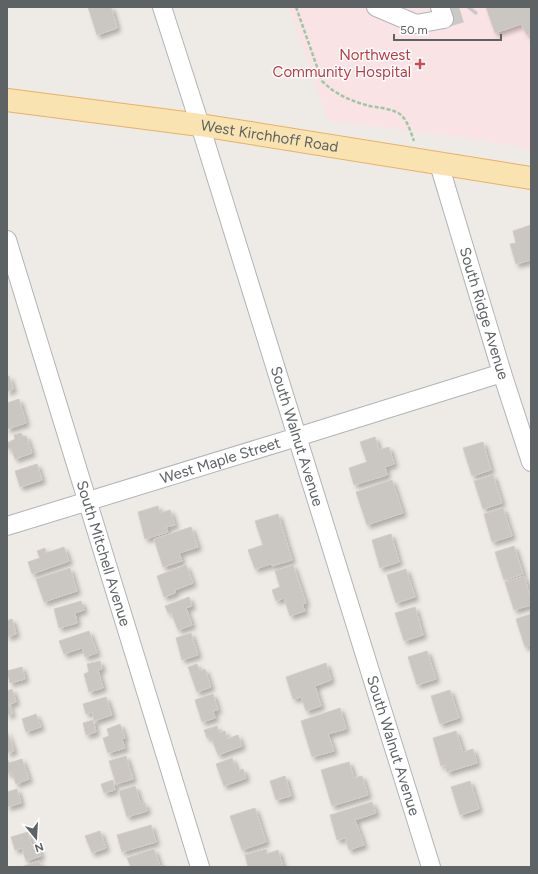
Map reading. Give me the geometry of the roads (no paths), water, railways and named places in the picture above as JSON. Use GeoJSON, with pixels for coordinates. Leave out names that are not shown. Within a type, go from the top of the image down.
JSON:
{"type":"FeatureCollection","features":[{"type":"Feature","properties":{"kind":"main road","name":"West Kirchhoff Road"},"geometry":{"type":"LineString","coordinates":[[7,100],[200,125],[531,178]]}},
{"type":"Feature","properties":{"kind":"street","name":"South Walnut Avenue"},"geometry":{"type":"LineString","coordinates":[[162,7],[431,867]]}},
{"type":"Feature","properties":{"kind":"street"},"geometry":{"type":"LineString","coordinates":[[376,7],[416,24],[444,19],[440,7]]}},
{"type":"Feature","properties":{"kind":"street","name":"South Ridge Avenue"},"geometry":{"type":"LineString","coordinates":[[431,162],[531,462]]}},
{"type":"Feature","properties":{"kind":"street","name":"South Mitchell Avenue"},"geometry":{"type":"LineString","coordinates":[[7,240],[200,867]]}},
{"type":"Feature","properties":{"kind":"street","name":"West Maple Street"},"geometry":{"type":"LineString","coordinates":[[7,526],[502,373]]}},
{"type":"Feature","properties":{"kind":"tunnel"},"geometry":{"type":"LineString","coordinates":[[444,19],[467,12],[471,7]]}},
{"type":"Feature","properties":{"kind":"place","name":"Northwest Community Hospital"},"geometry":{"type":"Point","coordinates":[420,64]}}]}
